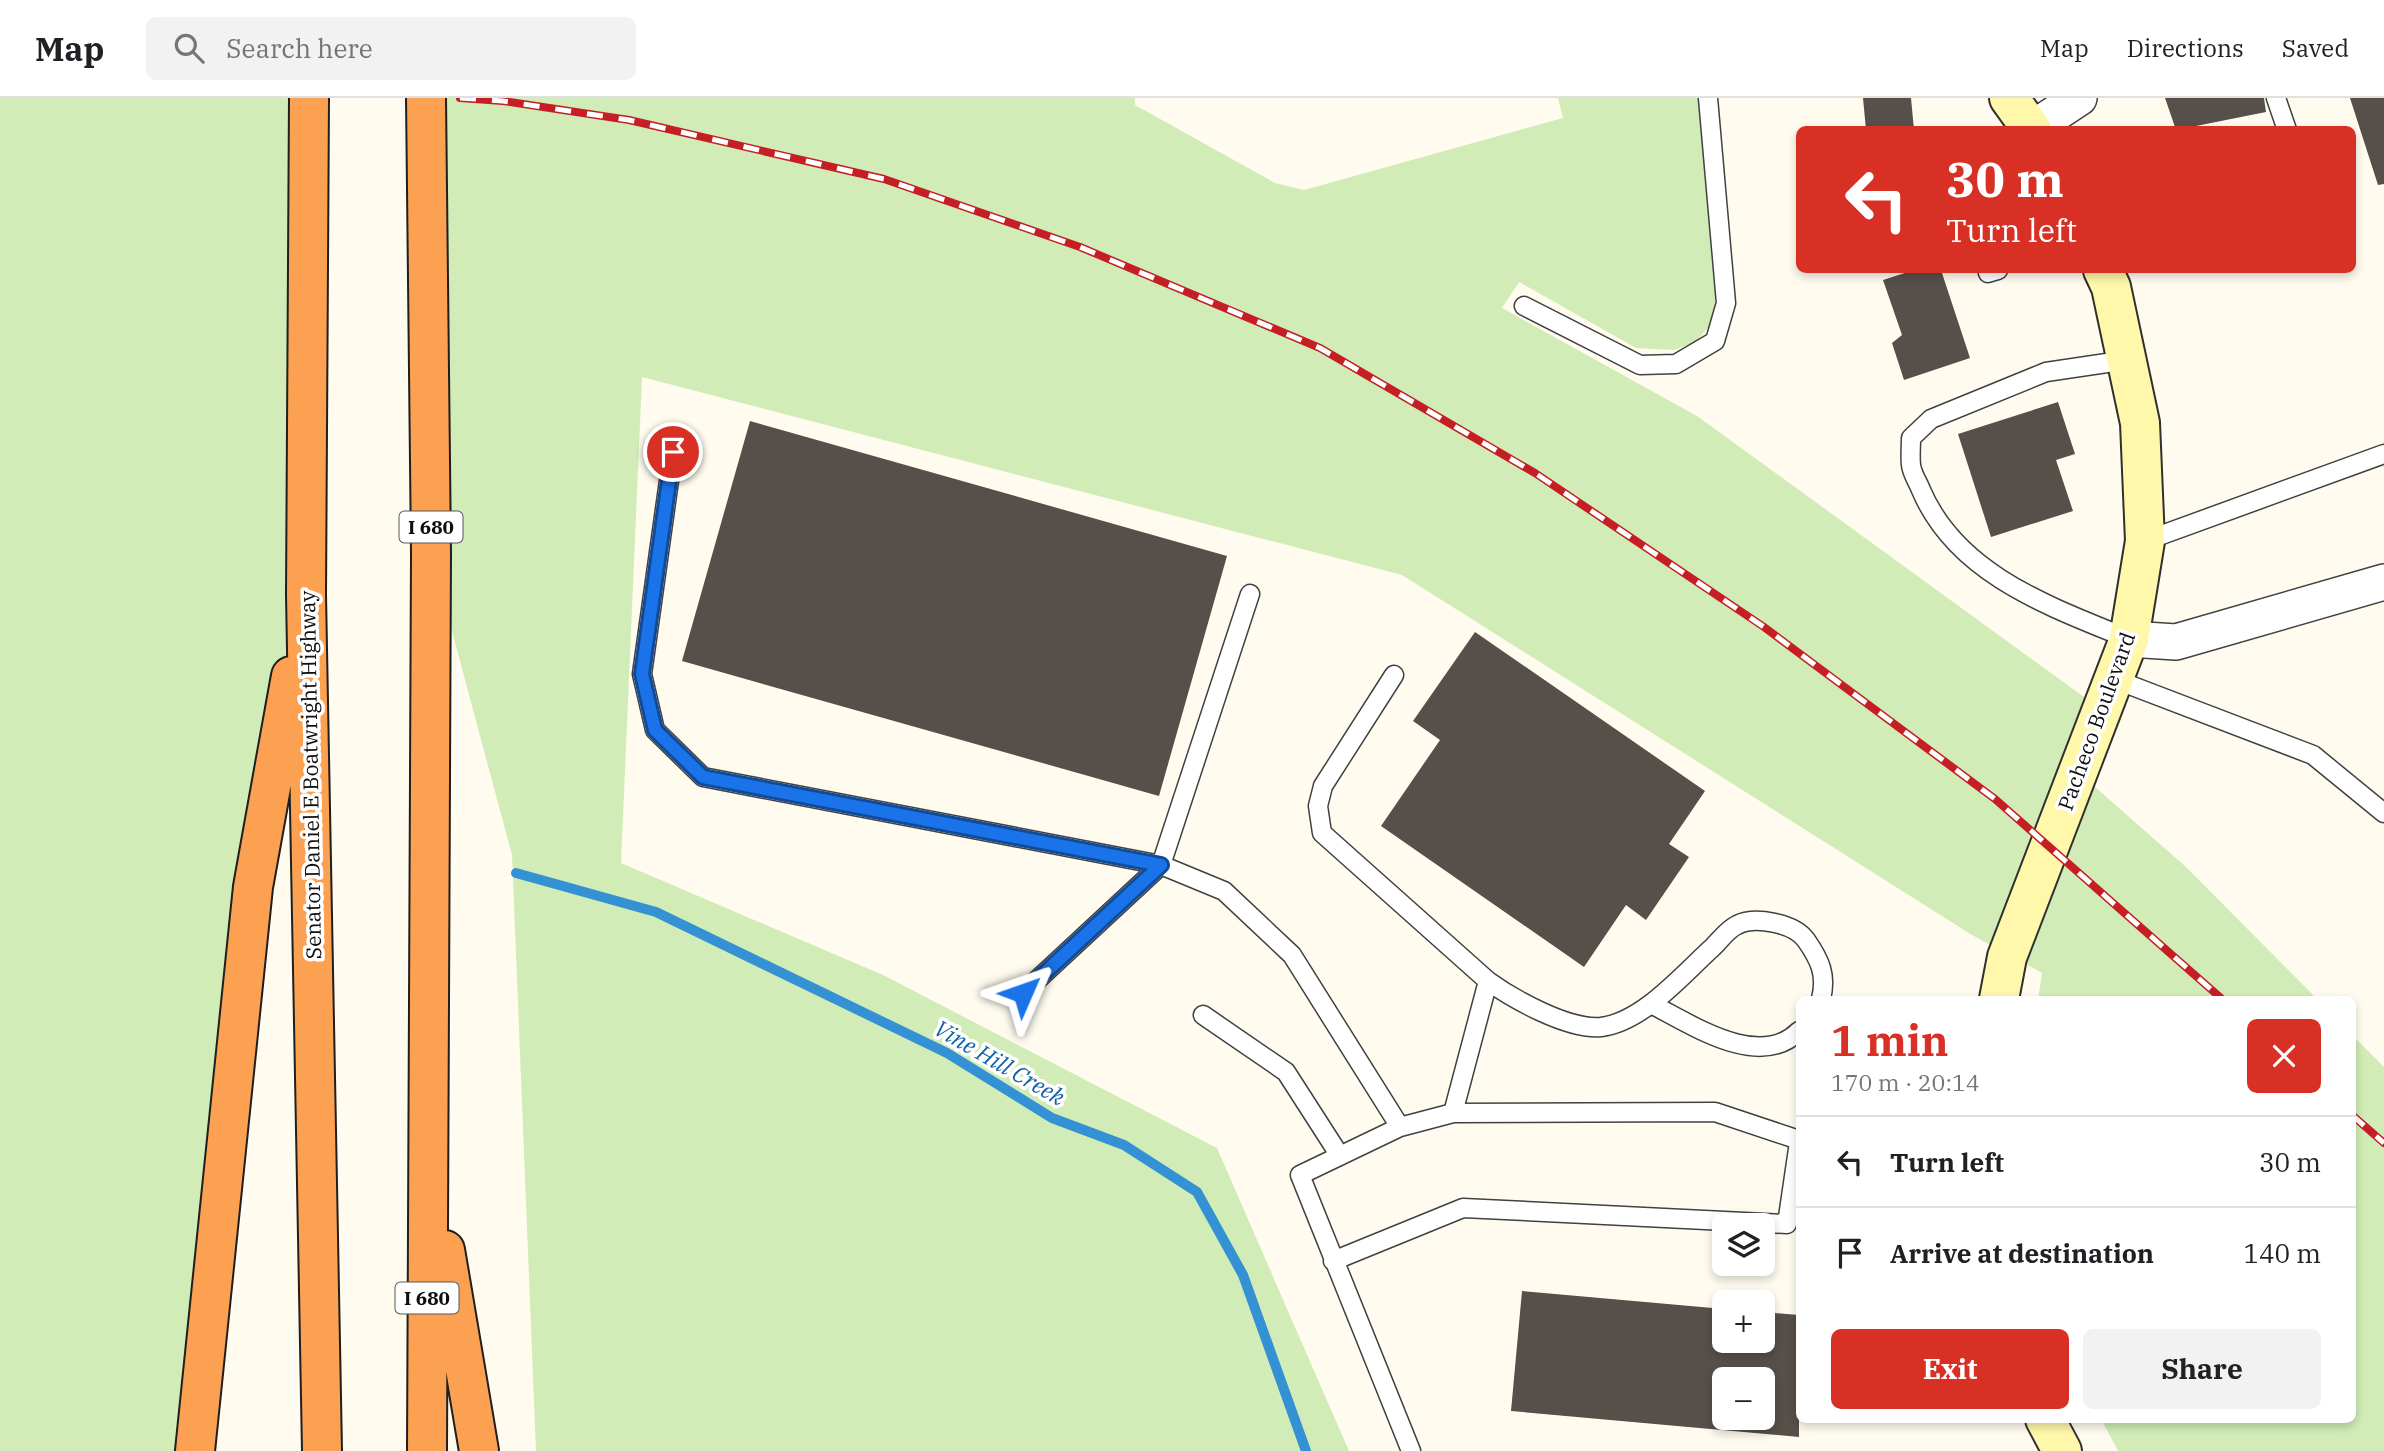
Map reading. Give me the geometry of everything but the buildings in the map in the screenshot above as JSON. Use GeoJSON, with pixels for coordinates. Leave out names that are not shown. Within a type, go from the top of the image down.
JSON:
{"type":"FeatureCollection","features":[{"type":"Feature","properties":{"kind":"highway","name":"Senator Daniel E Boatwright Highway"},"geometry":{"type":"LineString","coordinates":[[309,98],[306,595],[322,1451]]}},
{"type":"Feature","properties":{"kind":"highway","name":"I 680"},"geometry":{"type":"LineString","coordinates":[[426,98],[432,553],[427,1451]]}},
{"type":"Feature","properties":{"kind":"highway"},"geometry":{"type":"LineString","coordinates":[[195,1451],[253,887],[306,595]]}},
{"type":"Feature","properties":{"kind":"highway"},"geometry":{"type":"LineString","coordinates":[[427,1145],[479,1451]]}},
{"type":"Feature","properties":{"kind":"main road"},"geometry":{"type":"LineString","coordinates":[[2009,98],[2030,126]]}},
{"type":"Feature","properties":{"kind":"main road","name":"Pacheco Boulevard"},"geometry":{"type":"LineString","coordinates":[[2000,996],[2007,957],[2129,639],[2145,541],[2140,423],[2111,287],[2104,273]]}},
{"type":"Feature","properties":{"kind":"main road"},"geometry":{"type":"LineString","coordinates":[[2047,1423],[2062,1451]]}},
{"type":"Feature","properties":{"kind":"street"},"geometry":{"type":"LineString","coordinates":[[2037,126],[2079,98]]}},
{"type":"Feature","properties":{"kind":"street"},"geometry":{"type":"LineString","coordinates":[[2129,639],[2175,642],[2384,582]]}},
{"type":"Feature","properties":{"kind":"lane"},"geometry":{"type":"LineString","coordinates":[[1524,306],[1640,365],[1676,364],[1715,341],[1726,303],[1707,98]]}},
{"type":"Feature","properties":{"kind":"lane"},"geometry":{"type":"LineString","coordinates":[[2276,98],[2286,126]]}},
{"type":"Feature","properties":{"kind":"lane"},"geometry":{"type":"LineString","coordinates":[[2127,360],[2046,372],[1931,419],[1911,438],[1911,467],[1928,506],[1952,540],[1985,569],[2019,590],[2129,639]]}},
{"type":"Feature","properties":{"kind":"lane"},"geometry":{"type":"LineString","coordinates":[[673,452],[642,674],[655,730],[703,777],[1161,865],[1224,891],[1292,955],[1400,1127]]}},
{"type":"Feature","properties":{"kind":"lane"},"geometry":{"type":"LineString","coordinates":[[2145,541],[2384,454]]}},
{"type":"Feature","properties":{"kind":"lane"},"geometry":{"type":"LineString","coordinates":[[1023,993],[1161,865],[1250,594]]}},
{"type":"Feature","properties":{"kind":"lane"},"geometry":{"type":"LineString","coordinates":[[1394,675],[1323,786],[1318,806],[1322,833],[1488,981],[1513,999],[1573,1022],[1600,1027],[1619,1022],[1651,1004],[1737,925],[1774,921],[1804,936],[1823,967],[1821,996]]}},
{"type":"Feature","properties":{"kind":"lane"},"geometry":{"type":"LineString","coordinates":[[2114,679],[2313,755],[2384,813]]}},
{"type":"Feature","properties":{"kind":"lane"},"geometry":{"type":"LineString","coordinates":[[1453,1112],[1488,981]]}},
{"type":"Feature","properties":{"kind":"lane"},"geometry":{"type":"LineString","coordinates":[[1651,1004],[1730,1043],[1770,1048],[1796,1033]]}},
{"type":"Feature","properties":{"kind":"lane"},"geometry":{"type":"LineString","coordinates":[[1203,1015],[1286,1072],[1340,1156]]}},
{"type":"Feature","properties":{"kind":"lane"},"geometry":{"type":"LineString","coordinates":[[1411,1451],[1300,1175],[1400,1127],[1453,1112],[1715,1112],[1796,1140]]}},
{"type":"Feature","properties":{"kind":"lane"},"geometry":{"type":"LineString","coordinates":[[1334,1261],[1463,1208],[1787,1224],[1796,1162]]}},
{"type":"Feature","properties":{"kind":"green space"},"geometry":{"type":"Polygon","coordinates":[[[0,98],[312,98],[306,595],[195,1451],[0,1451],[0,98]]]}},
{"type":"Feature","properties":{"kind":"green space"},"geometry":{"type":"Polygon","coordinates":[[[426,98],[1135,98],[1135,105],[1275,183],[1304,190],[1563,118],[1558,98],[1699,98],[1704,121],[1716,277],[1714,320],[1696,342],[1674,350],[1636,348],[1519,282],[1502,308],[1697,416],[2102,710],[2078,772],[2186,867],[2314,996],[2038,996],[2042,973],[1972,935],[1402,575],[642,377],[621,863],[883,975],[1217,1148],[1349,1451],[536,1451],[512,855],[431,553],[426,98]]]}},
{"type":"Feature","properties":{"kind":"green space"},"geometry":{"type":"Polygon","coordinates":[[[2356,1039],[2384,1067],[2384,1451],[2118,1451],[2103,1423],[2356,1423],[2356,1039]]]}},
{"type":"Feature","properties":{"kind":"waterway","name":"Vine Hill Creek"},"geometry":{"type":"LineString","coordinates":[[516,873],[656,912],[947,1053],[1052,1118],[1124,1145],[1197,1192],[1243,1275],[1306,1451]]}},
{"type":"Feature","properties":{"kind":"railway"},"geometry":{"type":"LineString","coordinates":[[460,98],[503,101],[629,120],[884,179],[1080,247],[1320,348],[1535,473],[1764,627],[1995,799],[2219,996]]}},
{"type":"Feature","properties":{"kind":"railway"},"geometry":{"type":"LineString","coordinates":[[2356,1118],[2384,1143]]}},
{"type":"Feature","properties":{"kind":"route"},"geometry":{"type":"LineString","coordinates":[[673,452],[642,674],[655,730],[703,777],[1161,865],[1023,993]]}}]}
